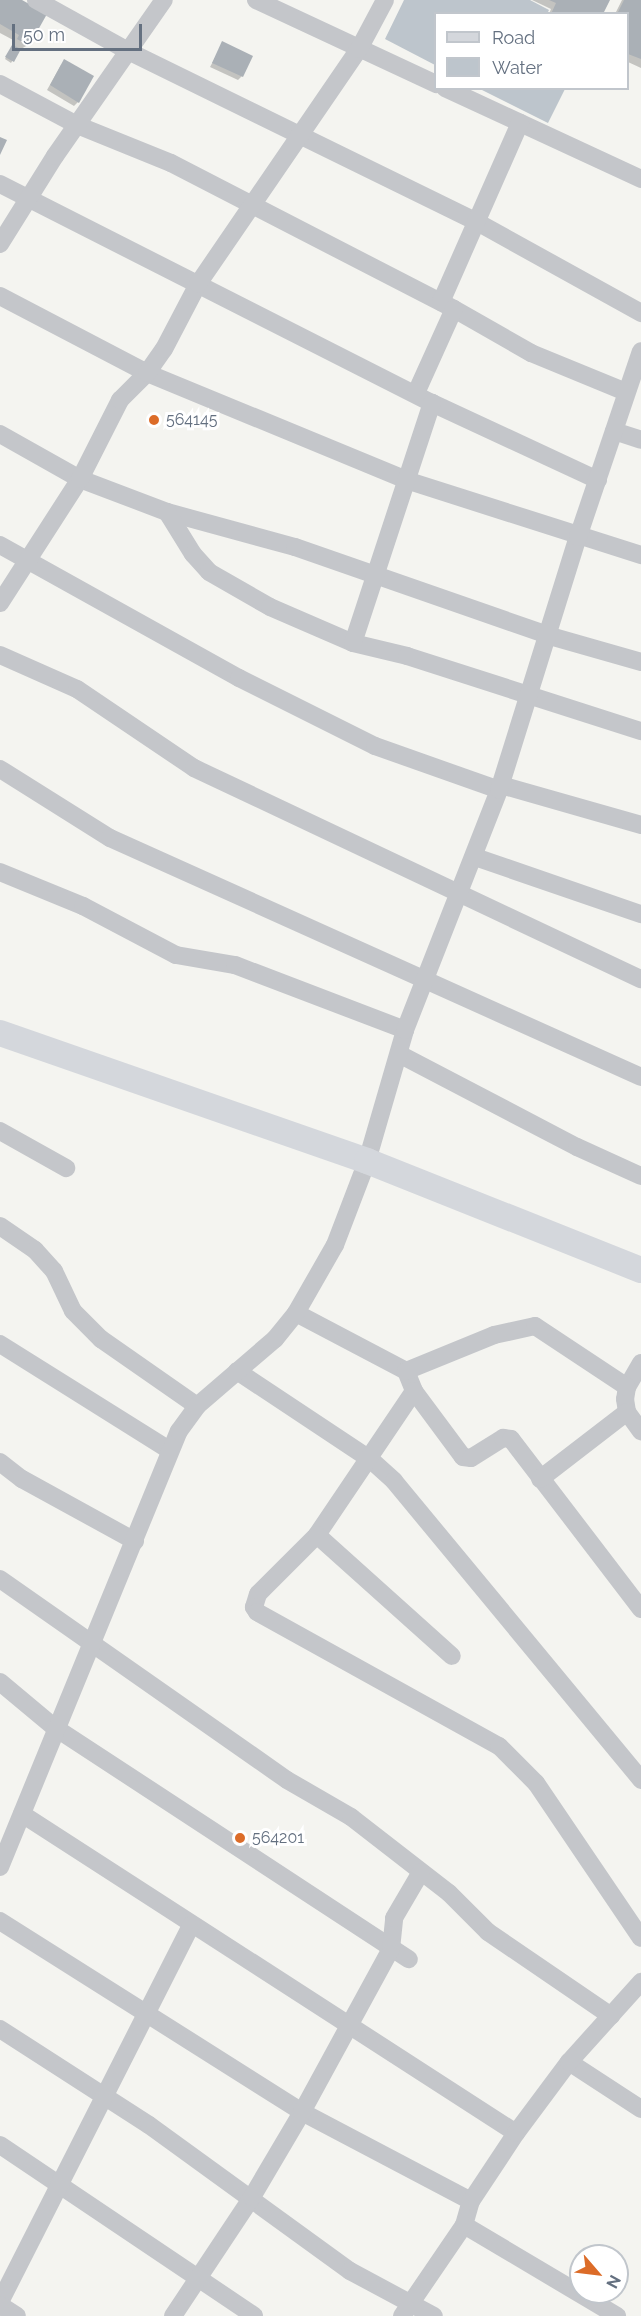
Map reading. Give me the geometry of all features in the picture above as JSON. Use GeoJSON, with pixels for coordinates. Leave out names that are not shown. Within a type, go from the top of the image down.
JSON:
{"type":"FeatureCollection","features":[{"type":"Feature","properties":{"kind":"street"},"geometry":{"type":"LineString","coordinates":[[36,0],[128,51],[477,222],[641,313]]}},
{"type":"Feature","properties":{"kind":"street"},"geometry":{"type":"LineString","coordinates":[[0,243],[28,198],[164,0]]}},
{"type":"Feature","properties":{"kind":"street"},"geometry":{"type":"LineString","coordinates":[[256,0],[434,84]]}},
{"type":"Feature","properties":{"kind":"street"},"geometry":{"type":"LineString","coordinates":[[0,603],[80,479],[120,400],[147,373],[198,284],[359,49],[386,0]]}},
{"type":"Feature","properties":{"kind":"street"},"geometry":{"type":"LineString","coordinates":[[0,84],[77,126],[171,163],[448,306],[531,353],[626,392]]}},
{"type":"Feature","properties":{"kind":"street"},"geometry":{"type":"LineString","coordinates":[[449,90],[641,179]]}},
{"type":"Feature","properties":{"kind":"street"},"geometry":{"type":"LineString","coordinates":[[416,393],[477,222],[520,123]]}},
{"type":"Feature","properties":{"kind":"street"},"geometry":{"type":"LineString","coordinates":[[0,184],[432,403],[598,480]]}},
{"type":"Feature","properties":{"kind":"street"},"geometry":{"type":"LineString","coordinates":[[0,296],[147,373],[409,482],[641,555]]}},
{"type":"Feature","properties":{"kind":"street"},"geometry":{"type":"LineString","coordinates":[[0,1867],[54,1727],[93,1643],[135,1541],[169,1450],[197,1406],[275,1339],[296,1314],[335,1245],[367,1161],[405,1030],[475,857],[500,787],[550,636],[578,537],[641,351]]}},
{"type":"Feature","properties":{"kind":"street"},"geometry":{"type":"LineString","coordinates":[[353,643],[409,482],[432,403]]}},
{"type":"Feature","properties":{"kind":"street"},"geometry":{"type":"LineString","coordinates":[[614,431],[641,440]]}},
{"type":"Feature","properties":{"kind":"street"},"geometry":{"type":"LineString","coordinates":[[0,434],[80,479],[167,512],[295,548],[550,636],[641,662]]}},
{"type":"Feature","properties":{"kind":"street"},"geometry":{"type":"LineString","coordinates":[[167,512],[193,554],[209,572],[270,607],[353,643],[641,731]]}},
{"type":"Feature","properties":{"kind":"street"},"geometry":{"type":"LineString","coordinates":[[0,545],[239,678],[375,746],[500,787],[641,825]]}},
{"type":"Feature","properties":{"kind":"street"},"geometry":{"type":"LineString","coordinates":[[0,655],[76,688],[194,768],[641,979]]}},
{"type":"Feature","properties":{"kind":"street"},"geometry":{"type":"LineString","coordinates":[[0,769],[110,838],[641,1077]]}},
{"type":"Feature","properties":{"kind":"street"},"geometry":{"type":"LineString","coordinates":[[475,857],[641,914]]}},
{"type":"Feature","properties":{"kind":"street"},"geometry":{"type":"LineString","coordinates":[[0,872],[83,906],[176,955],[235,965],[405,1030]]}},
{"type":"Feature","properties":{"kind":"street"},"geometry":{"type":"LineString","coordinates":[[1,1036],[367,1161],[641,1270]]}},
{"type":"Feature","properties":{"kind":"street"},"geometry":{"type":"LineString","coordinates":[[399,1054],[577,1147],[641,1176]]}},
{"type":"Feature","properties":{"kind":"street"},"geometry":{"type":"LineString","coordinates":[[0,1131],[66,1168]]}},
{"type":"Feature","properties":{"kind":"street"},"geometry":{"type":"LineString","coordinates":[[0,1226],[35,1250],[54,1271],[73,1311],[101,1339],[197,1406]]}},
{"type":"Feature","properties":{"kind":"street"},"geometry":{"type":"LineString","coordinates":[[296,1314],[406,1371],[414,1391],[463,1457],[471,1458],[503,1438],[511,1439],[641,1610]]}},
{"type":"Feature","properties":{"kind":"street"},"geometry":{"type":"LineString","coordinates":[[406,1371],[494,1335],[535,1326],[627,1387]]}},
{"type":"Feature","properties":{"kind":"street"},"geometry":{"type":"LineString","coordinates":[[0,1344],[169,1450]]}},
{"type":"Feature","properties":{"kind":"street"},"geometry":{"type":"LineString","coordinates":[[641,1363],[627,1387],[627,1412],[641,1431]]}},
{"type":"Feature","properties":{"kind":"street"},"geometry":{"type":"LineString","coordinates":[[237,1371],[371,1460],[407,1496],[637,1767]]}},
{"type":"Feature","properties":{"kind":"street"},"geometry":{"type":"LineString","coordinates":[[414,1391],[371,1460],[317,1535],[258,1594],[257,1612],[499,1746],[536,1783],[641,1938]]}},
{"type":"Feature","properties":{"kind":"street"},"geometry":{"type":"LineString","coordinates":[[540,1479],[627,1412]]}},
{"type":"Feature","properties":{"kind":"street"},"geometry":{"type":"LineString","coordinates":[[0,1462],[22,1479],[135,1541]]}},
{"type":"Feature","properties":{"kind":"street"},"geometry":{"type":"LineString","coordinates":[[317,1535],[452,1656]]}},
{"type":"Feature","properties":{"kind":"street"},"geometry":{"type":"LineString","coordinates":[[0,1579],[287,1780],[351,1817],[449,1893],[488,1932],[611,2016]]}},
{"type":"Feature","properties":{"kind":"street"},"geometry":{"type":"LineString","coordinates":[[0,1682],[54,1727],[409,1959]]}},
{"type":"Feature","properties":{"kind":"street"},"geometry":{"type":"LineString","coordinates":[[22,1814],[191,1925],[351,2024],[516,2133]]}},
{"type":"Feature","properties":{"kind":"street"},"geometry":{"type":"LineString","coordinates":[[173,2316],[252,2197],[302,2112],[391,1949],[394,1918],[421,1872]]}},
{"type":"Feature","properties":{"kind":"street"},"geometry":{"type":"LineString","coordinates":[[0,1921],[302,2112],[471,2201]]}},
{"type":"Feature","properties":{"kind":"street"},"geometry":{"type":"LineString","coordinates":[[6,2310],[60,2183],[191,1925]]}},
{"type":"Feature","properties":{"kind":"street"},"geometry":{"type":"LineString","coordinates":[[406,2309],[464,2225],[471,2201],[516,2133],[564,2069],[641,1982]]}},
{"type":"Feature","properties":{"kind":"street"},"geometry":{"type":"LineString","coordinates":[[0,2029],[252,2197],[350,2271],[406,2309],[434,2316]]}},
{"type":"Feature","properties":{"kind":"street"},"geometry":{"type":"LineString","coordinates":[[564,2069],[641,2109]]}},
{"type":"Feature","properties":{"kind":"street"},"geometry":{"type":"LineString","coordinates":[[0,2145],[60,2183],[254,2316]]}},
{"type":"Feature","properties":{"kind":"street"},"geometry":{"type":"LineString","coordinates":[[464,2225],[617,2316]]}},
{"type":"Feature","properties":{"kind":"water"},"geometry":{"type":"Polygon","coordinates":[[[404,0],[530,0],[549,10],[548,12],[434,12],[434,64],[385,39],[404,0]]]}},
{"type":"Feature","properties":{"kind":"water"},"geometry":{"type":"Polygon","coordinates":[[[482,90],[564,90],[548,123],[482,90]]]}},
{"type":"Feature","properties":{"kind":"building"},"geometry":{"type":"Polygon","coordinates":[[[0,0],[22,0],[47,14],[29,46],[17,39],[19,35],[0,24],[0,0]]]}},
{"type":"Feature","properties":{"kind":"building"},"geometry":{"type":"Polygon","coordinates":[[[549,0],[610,0],[604,12],[552,12],[556,3],[549,0]]]}},
{"type":"Feature","properties":{"kind":"building"},"geometry":{"type":"Polygon","coordinates":[[[624,0],[641,0],[641,59],[629,54],[629,12],[618,12],[624,0]]]}},
{"type":"Feature","properties":{"kind":"building"},"geometry":{"type":"Polygon","coordinates":[[[222,41],[253,56],[243,77],[212,63],[222,41]]]}},
{"type":"Feature","properties":{"kind":"building"},"geometry":{"type":"Polygon","coordinates":[[[12,45],[21,49],[14,62],[5,57],[12,45]]]}},
{"type":"Feature","properties":{"kind":"building"},"geometry":{"type":"Polygon","coordinates":[[[64,59],[94,76],[79,103],[50,85],[64,59]]]}},
{"type":"Feature","properties":{"kind":"building"},"geometry":{"type":"Polygon","coordinates":[[[0,137],[7,140],[0,155],[0,137]]]}},
{"type":"Feature","properties":{"kind":"place","name":"564145"},"geometry":{"type":"Point","coordinates":[154,420]}},
{"type":"Feature","properties":{"kind":"place","name":"564201"},"geometry":{"type":"Point","coordinates":[240,1838]}}]}
